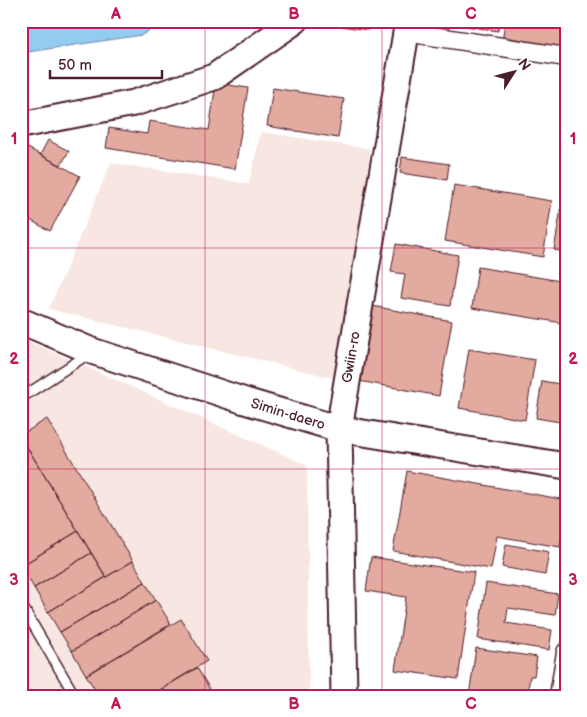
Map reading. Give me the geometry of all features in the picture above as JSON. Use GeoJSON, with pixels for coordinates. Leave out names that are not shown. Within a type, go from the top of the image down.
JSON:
{"type":"FeatureCollection","features":[{"type":"Feature","properties":{"kind":"street"},"geometry":{"type":"LineString","coordinates":[[21,125],[134,102],[214,77],[295,21]]}},
{"type":"Feature","properties":{"kind":"street"},"geometry":{"type":"LineString","coordinates":[[407,26],[566,57]]}},
{"type":"Feature","properties":{"kind":"street","name":"Gwiin-ro"},"geometry":{"type":"LineString","coordinates":[[344,696],[339,429],[407,26]]}},
{"type":"Feature","properties":{"kind":"street","name":"Simin-daero"},"geometry":{"type":"LineString","coordinates":[[21,321],[92,351],[245,401],[339,429],[566,466]]}},
{"type":"Feature","properties":{"kind":"street"},"geometry":{"type":"LineString","coordinates":[[559,696],[566,652]]}},
{"type":"Feature","properties":{"kind":"lane"},"geometry":{"type":"LineString","coordinates":[[21,398],[92,351]]}},
{"type":"Feature","properties":{"kind":"lane"},"geometry":{"type":"LineString","coordinates":[[21,604],[75,696]]}},
{"type":"Feature","properties":{"kind":"shaded area"},"geometry":{"type":"Polygon","coordinates":[[[261,132],[370,149],[342,380],[49,309],[111,163],[249,184],[261,132]]]}},
{"type":"Feature","properties":{"kind":"shaded area"},"geometry":{"type":"Polygon","coordinates":[[[21,338],[307,465],[309,696],[21,696],[21,338]]]}},
{"type":"Feature","properties":{"kind":"water"},"geometry":{"type":"Polygon","coordinates":[[[21,21],[165,21],[142,35],[21,53],[21,21]]]}},
{"type":"Feature","properties":{"kind":"building"},"geometry":{"type":"Polygon","coordinates":[[[327,21],[369,21],[368,30],[327,24],[327,21]]]}},
{"type":"Feature","properties":{"kind":"building"},"geometry":{"type":"Polygon","coordinates":[[[433,21],[499,21],[498,31],[433,21]]]}},
{"type":"Feature","properties":{"kind":"building"},"geometry":{"type":"Polygon","coordinates":[[[505,21],[566,21],[566,52],[502,43],[505,21]]]}},
{"type":"Feature","properties":{"kind":"building"},"geometry":{"type":"Polygon","coordinates":[[[216,83],[248,88],[235,169],[106,148],[109,128],[147,134],[149,121],[209,130],[216,83]]]}},
{"type":"Feature","properties":{"kind":"building"},"geometry":{"type":"Polygon","coordinates":[[[273,88],[344,99],[338,138],[267,126],[273,88]]]}},
{"type":"Feature","properties":{"kind":"building"},"geometry":{"type":"Polygon","coordinates":[[[48,140],[69,151],[61,165],[40,155],[48,140]]]}},
{"type":"Feature","properties":{"kind":"building"},"geometry":{"type":"Polygon","coordinates":[[[28,148],[80,176],[50,231],[21,215],[21,161],[28,148]]]}},
{"type":"Feature","properties":{"kind":"building"},"geometry":{"type":"Polygon","coordinates":[[[402,157],[449,164],[447,180],[400,173],[402,157]]]}},
{"type":"Feature","properties":{"kind":"building"},"geometry":{"type":"Polygon","coordinates":[[[454,185],[552,201],[543,257],[445,241],[454,185]]]}},
{"type":"Feature","properties":{"kind":"building"},"geometry":{"type":"Polygon","coordinates":[[[564,191],[566,192],[566,252],[554,250],[564,191]]]}},
{"type":"Feature","properties":{"kind":"building"},"geometry":{"type":"Polygon","coordinates":[[[396,244],[458,255],[450,306],[401,298],[405,274],[391,272],[396,244]]]}},
{"type":"Feature","properties":{"kind":"building"},"geometry":{"type":"Polygon","coordinates":[[[478,267],[566,282],[566,307],[563,323],[472,308],[478,267]]]}},
{"type":"Feature","properties":{"kind":"building"},"geometry":{"type":"Polygon","coordinates":[[[372,306],[452,321],[439,396],[359,381],[372,306]]]}},
{"type":"Feature","properties":{"kind":"building"},"geometry":{"type":"Polygon","coordinates":[[[566,331],[566,381],[558,380],[566,331]]]}},
{"type":"Feature","properties":{"kind":"building"},"geometry":{"type":"Polygon","coordinates":[[[469,349],[535,360],[525,420],[459,408],[469,349]]]}},
{"type":"Feature","properties":{"kind":"building"},"geometry":{"type":"Polygon","coordinates":[[[542,381],[566,385],[566,423],[536,418],[542,381]]]}},
{"type":"Feature","properties":{"kind":"building"},"geometry":{"type":"Polygon","coordinates":[[[47,419],[133,561],[106,577],[21,437],[21,435],[47,419]]]}},
{"type":"Feature","properties":{"kind":"building"},"geometry":{"type":"Polygon","coordinates":[[[21,437],[78,531],[21,566],[21,437]]]}},
{"type":"Feature","properties":{"kind":"building"},"geometry":{"type":"Polygon","coordinates":[[[407,471],[566,500],[560,547],[497,536],[491,569],[393,551],[407,471]]]}},
{"type":"Feature","properties":{"kind":"building"},"geometry":{"type":"Polygon","coordinates":[[[78,531],[91,553],[34,588],[21,566],[78,531]]]}},
{"type":"Feature","properties":{"kind":"building"},"geometry":{"type":"Polygon","coordinates":[[[506,544],[549,552],[545,575],[502,567],[506,544]]]}},
{"type":"Feature","properties":{"kind":"building"},"geometry":{"type":"Polygon","coordinates":[[[91,553],[106,577],[48,612],[34,588],[91,553]]]}},
{"type":"Feature","properties":{"kind":"building"},"geometry":{"type":"Polygon","coordinates":[[[371,557],[474,572],[458,679],[395,670],[406,597],[366,591],[371,557]]]}},
{"type":"Feature","properties":{"kind":"building"},"geometry":{"type":"Polygon","coordinates":[[[133,561],[145,582],[60,632],[48,612],[133,561]]]}},
{"type":"Feature","properties":{"kind":"building"},"geometry":{"type":"Polygon","coordinates":[[[145,582],[156,600],[72,651],[60,632],[145,582]]]}},
{"type":"Feature","properties":{"kind":"building"},"geometry":{"type":"Polygon","coordinates":[[[486,583],[558,594],[555,615],[508,608],[506,623],[552,630],[549,650],[478,639],[486,583]]]}},
{"type":"Feature","properties":{"kind":"building"},"geometry":{"type":"Polygon","coordinates":[[[156,600],[171,624],[86,675],[72,651],[156,600]]]}},
{"type":"Feature","properties":{"kind":"building"},"geometry":{"type":"Polygon","coordinates":[[[181,619],[207,661],[150,696],[99,696],[86,675],[181,619]]]}},
{"type":"Feature","properties":{"kind":"building"},"geometry":{"type":"Polygon","coordinates":[[[476,648],[537,657],[534,676],[530,676],[527,696],[469,696],[476,648]]]}},
{"type":"Feature","properties":{"kind":"building"},"geometry":{"type":"Polygon","coordinates":[[[197,668],[214,696],[150,696],[197,668]]]}}]}
